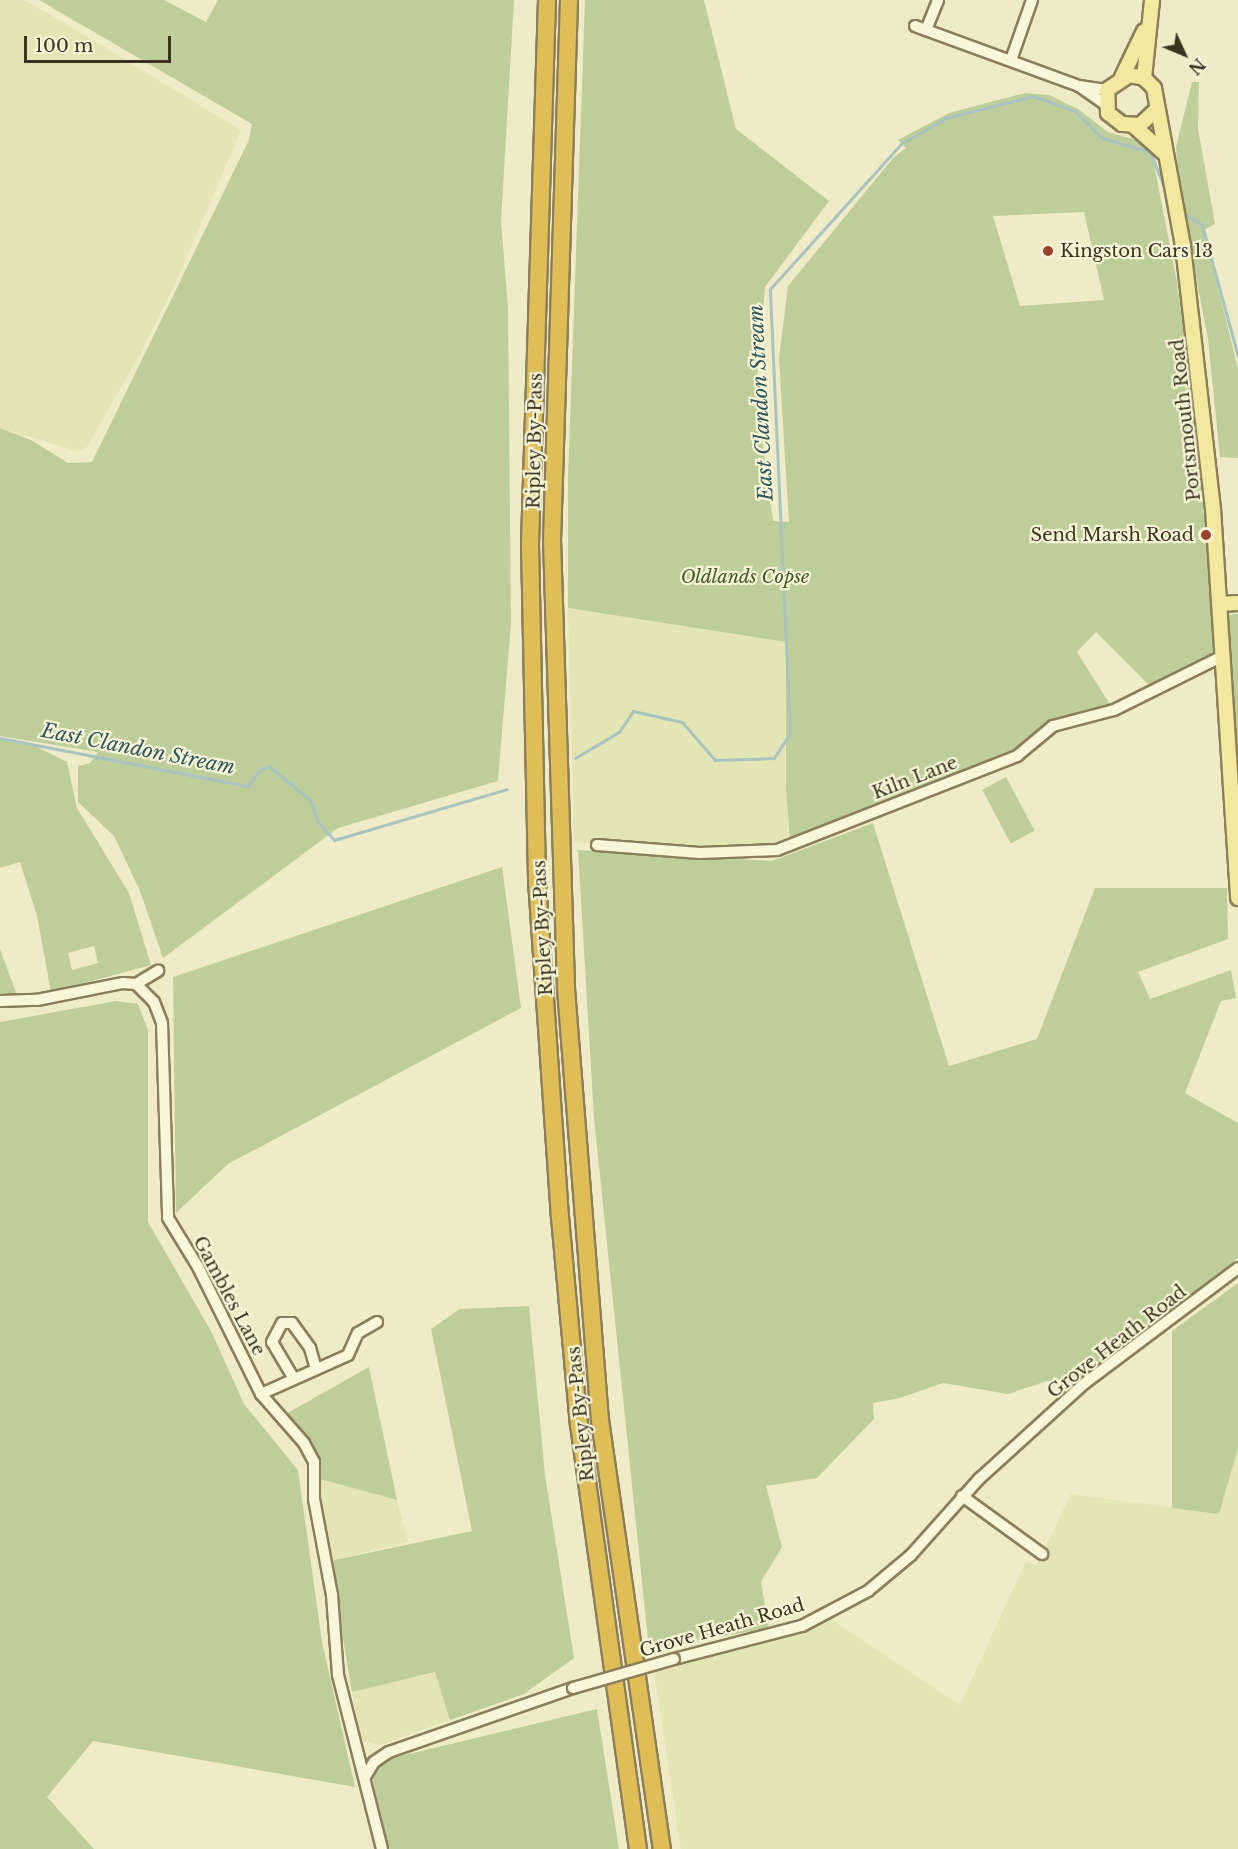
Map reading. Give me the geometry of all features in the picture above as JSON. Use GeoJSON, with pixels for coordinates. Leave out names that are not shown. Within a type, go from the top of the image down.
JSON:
{"type":"FeatureCollection","features":[{"type":"Feature","properties":{"kind":"highway","name":"Ripley By-Pass"},"geometry":{"type":"LineString","coordinates":[[547,0],[530,544],[541,948],[579,1424],[638,1849]]}},
{"type":"Feature","properties":{"kind":"highway","name":"Ripley By-Pass"},"geometry":{"type":"LineString","coordinates":[[569,0],[552,540],[566,988],[600,1420],[662,1849]]}},
{"type":"Feature","properties":{"kind":"main road","name":"Portsmouth Road"},"geometry":{"type":"LineString","coordinates":[[1152,0],[1146,27],[1144,78],[1156,94],[1156,110],[1175,198],[1195,329],[1220,604],[1238,898]]}},
{"type":"Feature","properties":{"kind":"main road","name":"Portsmouth Road"},"geometry":{"type":"LineString","coordinates":[[1106,97],[1122,77],[1146,27]]}},
{"type":"Feature","properties":{"kind":"main road"},"geometry":{"type":"LineString","coordinates":[[1122,77],[1136,75],[1144,78]]}},
{"type":"Feature","properties":{"kind":"main road"},"geometry":{"type":"LineString","coordinates":[[1106,97],[1114,120],[1134,126],[1167,155]]}},
{"type":"Feature","properties":{"kind":"main road"},"geometry":{"type":"LineString","coordinates":[[1134,126],[1147,120],[1156,110]]}},
{"type":"Feature","properties":{"kind":"main road"},"geometry":{"type":"LineString","coordinates":[[1220,604],[1238,603]]}},
{"type":"Feature","properties":{"kind":"street"},"geometry":{"type":"LineString","coordinates":[[926,30],[938,0]]}},
{"type":"Feature","properties":{"kind":"street"},"geometry":{"type":"LineString","coordinates":[[1011,60],[1032,0]]}},
{"type":"Feature","properties":{"kind":"street"},"geometry":{"type":"LineString","coordinates":[[915,26],[1106,97]]}},
{"type":"Feature","properties":{"kind":"street","name":"Kiln Lane"},"geometry":{"type":"LineString","coordinates":[[597,845],[700,853],[777,850],[1017,756],[1053,726],[1114,710],[1223,656]]}},
{"type":"Feature","properties":{"kind":"street"},"geometry":{"type":"LineString","coordinates":[[0,1001],[37,1000],[136,984],[158,971]]}},
{"type":"Feature","properties":{"kind":"street","name":"Gambles Lane"},"geometry":{"type":"LineString","coordinates":[[136,984],[154,1002],[162,1023],[168,1218],[198,1267],[261,1394],[304,1443],[314,1462],[314,1499],[332,1595],[338,1675],[365,1777]]}},
{"type":"Feature","properties":{"kind":"street","name":"Grove Heath Road"},"geometry":{"type":"LineString","coordinates":[[365,1777],[374,1762],[389,1752],[573,1688],[802,1626],[850,1602],[889,1576],[962,1496],[1086,1383],[1238,1268]]}},
{"type":"Feature","properties":{"kind":"street"},"geometry":{"type":"LineString","coordinates":[[261,1394],[348,1355],[358,1333],[377,1322]]}},
{"type":"Feature","properties":{"kind":"street"},"geometry":{"type":"LineString","coordinates":[[294,1379],[272,1342],[282,1323],[292,1323],[310,1348],[316,1369]]}},
{"type":"Feature","properties":{"kind":"street"},"geometry":{"type":"LineString","coordinates":[[962,1496],[1042,1554]]}},
{"type":"Feature","properties":{"kind":"street"},"geometry":{"type":"LineString","coordinates":[[358,1748],[389,1752]]}},
{"type":"Feature","properties":{"kind":"street"},"geometry":{"type":"LineString","coordinates":[[365,1777],[382,1849]]}},
{"type":"Feature","properties":{"kind":"green space"},"geometry":{"type":"Polygon","coordinates":[[[0,0],[23,0],[46,12],[241,130],[177,280],[139,356],[87,447],[77,451],[0,428],[0,0]]]}},
{"type":"Feature","properties":{"kind":"green space"},"geometry":{"type":"Polygon","coordinates":[[[39,0],[164,0],[206,22],[218,0],[514,0],[501,222],[508,307],[511,623],[498,781],[338,828],[163,958],[140,891],[114,836],[78,802],[78,766],[90,763],[98,752],[0,736],[0,428],[31,440],[68,463],[92,462],[249,140],[252,124],[39,0]]]}},
{"type":"Feature","properties":{"kind":"green space","name":"Oldlands Copse"},"geometry":{"type":"Polygon","coordinates":[[[585,0],[704,0],[736,129],[829,201],[765,287],[756,392],[773,521],[789,522],[779,358],[788,286],[894,157],[906,148],[898,140],[949,113],[1025,93],[1049,95],[1078,109],[1108,132],[1150,144],[1176,277],[1194,402],[1216,654],[1150,686],[1096,632],[1077,652],[1113,709],[1068,720],[1016,755],[790,842],[786,789],[786,642],[568,608],[568,478],[585,0]],[[1084,212],[993,216],[1020,306],[1104,300],[1084,212]]]}},
{"type":"Feature","properties":{"kind":"green space"},"geometry":{"type":"Polygon","coordinates":[[[1192,82],[1199,82],[1198,129],[1215,224],[1204,230],[1238,369],[1238,458],[1220,457],[1208,339],[1179,188],[1176,147],[1192,82]]]}},
{"type":"Feature","properties":{"kind":"green space"},"geometry":{"type":"Polygon","coordinates":[[[568,608],[787,642],[788,843],[757,851],[574,842],[568,608]]]}},
{"type":"Feature","properties":{"kind":"green space"},"geometry":{"type":"Polygon","coordinates":[[[1238,614],[1238,766],[1226,615],[1238,614]]]}},
{"type":"Feature","properties":{"kind":"green space"},"geometry":{"type":"Polygon","coordinates":[[[0,738],[33,745],[67,762],[77,808],[129,893],[151,965],[51,992],[37,916],[20,862],[0,868],[0,738]],[[94,946],[68,953],[72,970],[98,963],[94,946]]]}},
{"type":"Feature","properties":{"kind":"green space"},"geometry":{"type":"Polygon","coordinates":[[[1006,777],[1035,831],[1011,844],[982,790],[1006,777]]]}},
{"type":"Feature","properties":{"kind":"green space"},"geometry":{"type":"Polygon","coordinates":[[[873,823],[949,1066],[1037,1039],[1095,888],[1227,888],[1228,939],[1138,972],[1150,999],[1231,970],[1236,998],[1221,1001],[1185,1093],[1238,1123],[1238,1258],[1068,1388],[1047,1381],[1008,1394],[943,1383],[900,1398],[873,1403],[874,1419],[817,1478],[766,1486],[782,1547],[761,1582],[769,1628],[649,1649],[594,1118],[578,850],[772,861],[873,823]]]}},
{"type":"Feature","properties":{"kind":"green space"},"geometry":{"type":"Polygon","coordinates":[[[502,867],[521,1008],[228,1164],[176,1213],[173,977],[502,867]]]}},
{"type":"Feature","properties":{"kind":"green space"},"geometry":{"type":"Polygon","coordinates":[[[0,949],[17,995],[0,993],[0,949]]]}},
{"type":"Feature","properties":{"kind":"green space"},"geometry":{"type":"Polygon","coordinates":[[[116,1001],[138,1004],[148,1030],[148,1222],[211,1331],[244,1404],[298,1470],[322,1642],[355,1787],[93,1741],[47,1797],[94,1849],[0,1849],[0,1022],[116,1001]]]}},
{"type":"Feature","properties":{"kind":"green space"},"geometry":{"type":"Polygon","coordinates":[[[1238,1283],[1238,1448],[1219,1514],[1172,1508],[1172,1331],[1238,1283]]]}},
{"type":"Feature","properties":{"kind":"green space"},"geometry":{"type":"Polygon","coordinates":[[[529,1306],[545,1475],[574,1658],[524,1694],[450,1720],[435,1672],[352,1692],[330,1561],[472,1531],[431,1329],[460,1309],[529,1306]]]}},
{"type":"Feature","properties":{"kind":"green space"},"geometry":{"type":"Polygon","coordinates":[[[369,1367],[397,1500],[316,1478],[320,1460],[308,1437],[284,1415],[369,1367]]]}},
{"type":"Feature","properties":{"kind":"green space"},"geometry":{"type":"Polygon","coordinates":[[[1238,1448],[1238,1849],[681,1849],[653,1665],[825,1615],[960,1705],[1026,1561],[1036,1566],[1071,1494],[1219,1514],[1238,1448]]]}},
{"type":"Feature","properties":{"kind":"green space"},"geometry":{"type":"Polygon","coordinates":[[[316,1478],[397,1500],[408,1542],[330,1561],[316,1478]]]}},
{"type":"Feature","properties":{"kind":"green space"},"geometry":{"type":"Polygon","coordinates":[[[436,1672],[450,1720],[380,1745],[361,1741],[352,1692],[436,1672]]]}},
{"type":"Feature","properties":{"kind":"green space"},"geometry":{"type":"Polygon","coordinates":[[[597,1709],[619,1849],[389,1849],[373,1782],[375,1769],[388,1759],[597,1709]]]}},
{"type":"Feature","properties":{"kind":"waterway","name":"East Clandon Stream"},"geometry":{"type":"LineString","coordinates":[[575,758],[619,732],[633,711],[682,722],[715,760],[774,758],[790,733],[770,289],[901,144],[946,118],[1033,96],[1075,111],[1102,138],[1150,152],[1167,194]]}},
{"type":"Feature","properties":{"kind":"waterway","name":"East Clandon Stream"},"geometry":{"type":"LineString","coordinates":[[1182,212],[1202,225],[1238,357]]}},
{"type":"Feature","properties":{"kind":"waterway","name":"East Clandon Stream"},"geometry":{"type":"LineString","coordinates":[[0,738],[248,786],[259,771],[269,766],[310,800],[318,822],[334,840],[507,789]]}},
{"type":"Feature","properties":{"kind":"place","name":"Kingston Cars 13"},"geometry":{"type":"Point","coordinates":[1048,251]}},
{"type":"Feature","properties":{"kind":"place","name":"Send Marsh Road"},"geometry":{"type":"Point","coordinates":[1206,535]}}]}
